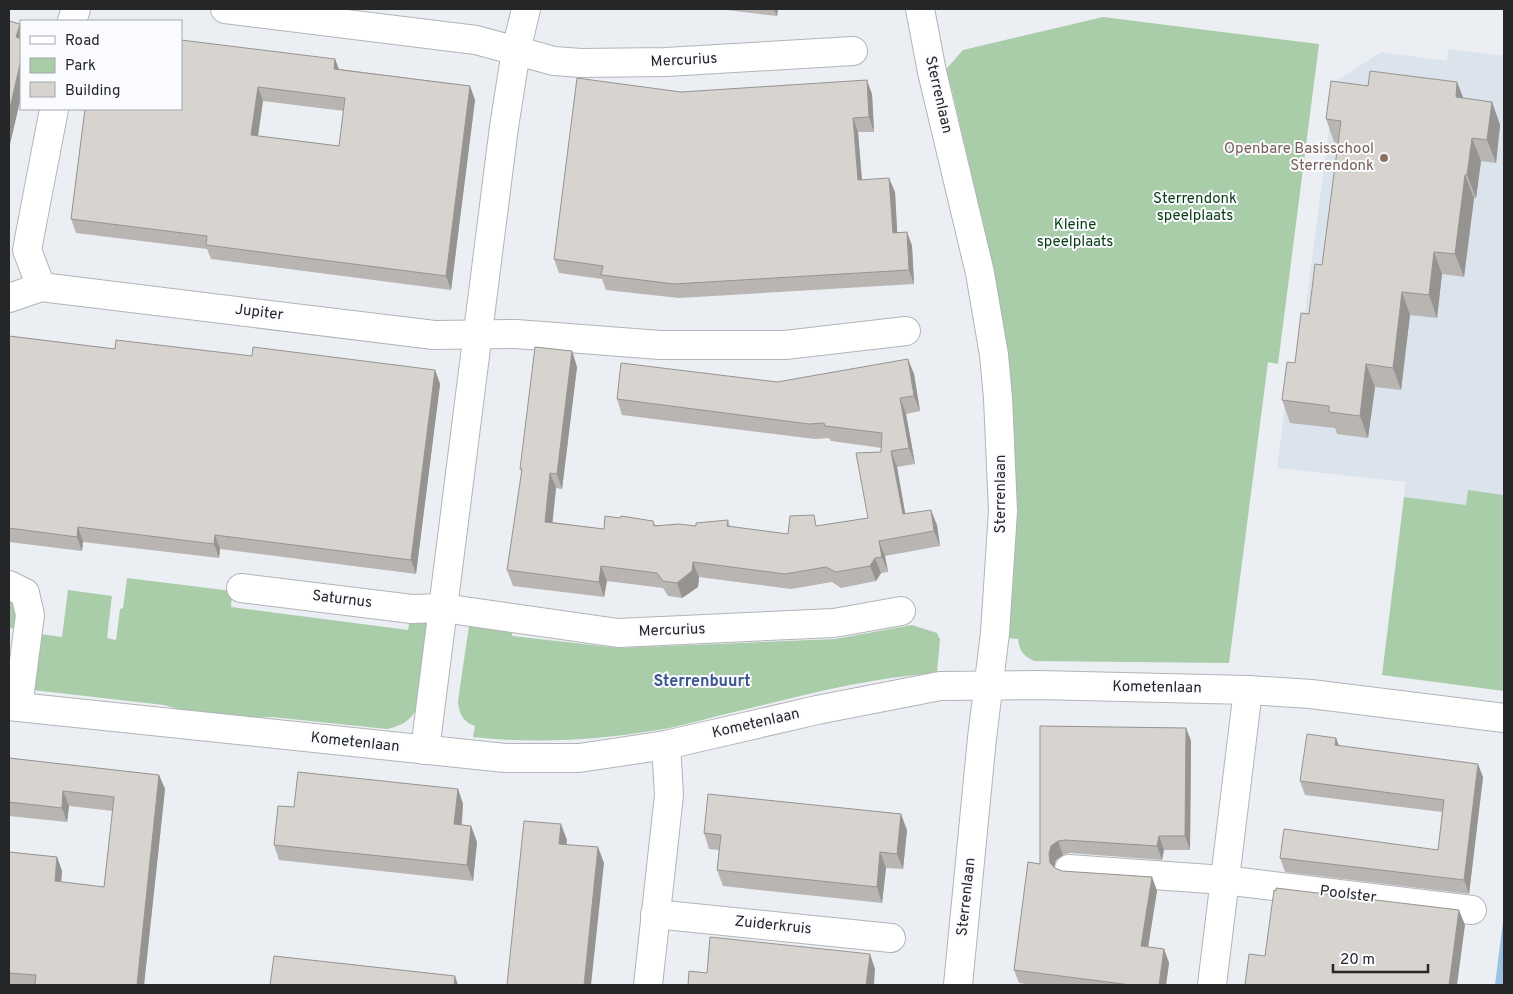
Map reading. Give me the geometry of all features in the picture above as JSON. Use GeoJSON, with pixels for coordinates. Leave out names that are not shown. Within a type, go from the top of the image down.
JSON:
{"type":"FeatureCollection","features":[{"type":"Feature","properties":{"kind":"street"},"geometry":{"type":"LineString","coordinates":[[225,9],[476,40],[516,51]]}},
{"type":"Feature","properties":{"kind":"street"},"geometry":{"type":"LineString","coordinates":[[425,750],[504,127],[516,51],[526,9]]}},
{"type":"Feature","properties":{"kind":"street","name":"Sterrenlaan"},"geometry":{"type":"LineString","coordinates":[[920,9],[932,72],[980,274],[995,364],[1003,511],[994,633],[958,985]]}},
{"type":"Feature","properties":{"kind":"street","name":"Mercurius"},"geometry":{"type":"LineString","coordinates":[[516,51],[554,60],[581,63],[666,62],[853,51]]}},
{"type":"Feature","properties":{"kind":"street"},"geometry":{"type":"LineString","coordinates":[[41,286],[27,250],[54,110]]}},
{"type":"Feature","properties":{"kind":"street","name":"Jupiter"},"geometry":{"type":"LineString","coordinates":[[9,298],[41,286],[434,335],[478,334]]}},
{"type":"Feature","properties":{"kind":"street"},"geometry":{"type":"LineString","coordinates":[[478,334],[516,334],[660,345],[785,345],[906,331]]}},
{"type":"Feature","properties":{"kind":"street"},"geometry":{"type":"LineString","coordinates":[[9,585],[25,593],[30,615],[14,706]]}},
{"type":"Feature","properties":{"kind":"street","name":"Saturnus"},"geometry":{"type":"LineString","coordinates":[[241,588],[412,609],[443,608]]}},
{"type":"Feature","properties":{"kind":"street","name":"Mercurius"},"geometry":{"type":"LineString","coordinates":[[443,608],[618,633],[834,622],[901,611]]}},
{"type":"Feature","properties":{"kind":"street","name":"Kometenlaan"},"geometry":{"type":"LineString","coordinates":[[14,706],[505,758],[579,758],[666,744],[817,710],[940,686],[1039,685],[1248,690],[1311,694],[1504,718]]}},
{"type":"Feature","properties":{"kind":"street"},"geometry":{"type":"LineString","coordinates":[[1212,985],[1248,690]]}},
{"type":"Feature","properties":{"kind":"street"},"geometry":{"type":"LineString","coordinates":[[648,985],[669,795],[666,744]]}},
{"type":"Feature","properties":{"kind":"street","name":"Poolster"},"geometry":{"type":"LineString","coordinates":[[1069,869],[1224,880],[1472,910]]}},
{"type":"Feature","properties":{"kind":"street","name":"Zuiderkruis"},"geometry":{"type":"LineString","coordinates":[[655,914],[891,938]]}},
{"type":"Feature","properties":{"kind":"shaded area"},"geometry":{"type":"Polygon","coordinates":[[[1448,49],[1504,56],[1504,495],[1468,490],[1466,505],[1404,497],[1406,482],[1277,468],[1288,382],[1296,383],[1335,82],[1381,52],[1447,61],[1448,49]]]}},
{"type":"Feature","properties":{"kind":"green space"},"geometry":{"type":"Polygon","coordinates":[[[1103,17],[1319,44],[1278,364],[1268,362],[1229,663],[1034,661],[1023,653],[1018,639],[1008,638],[1015,468],[1009,370],[988,249],[952,90],[942,86],[941,75],[963,50],[1103,17]]]}},
{"type":"Feature","properties":{"kind":"green space"},"geometry":{"type":"Polygon","coordinates":[[[1468,490],[1504,495],[1504,691],[1382,675],[1404,497],[1466,505],[1468,490]]]}},
{"type":"Feature","properties":{"kind":"green space"},"geometry":{"type":"Polygon","coordinates":[[[127,578],[232,591],[231,607],[408,630],[410,619],[429,622],[420,701],[408,720],[387,729],[272,717],[240,718],[195,714],[164,705],[33,690],[40,634],[62,637],[68,590],[112,596],[107,638],[116,640],[127,578]]]}},
{"type":"Feature","properties":{"kind":"green space"},"geometry":{"type":"Polygon","coordinates":[[[9,599],[17,610],[16,629],[9,628],[9,599]]]}},
{"type":"Feature","properties":{"kind":"green space"},"geometry":{"type":"Polygon","coordinates":[[[470,619],[512,626],[512,636],[619,648],[835,639],[912,625],[937,633],[940,639],[937,673],[854,684],[658,730],[566,740],[519,740],[473,737],[475,726],[465,720],[459,710],[458,701],[470,619]]]}},
{"type":"Feature","properties":{"kind":"water"},"geometry":{"type":"Polygon","coordinates":[[[1504,913],[1504,985],[1495,985],[1504,913]]]}},
{"type":"Feature","properties":{"kind":"building"},"geometry":{"type":"Polygon","coordinates":[[[9,21],[20,24],[16,37],[20,39],[20,64],[9,112],[9,21]]]}},
{"type":"Feature","properties":{"kind":"building"},"geometry":{"type":"Polygon","coordinates":[[[182,40],[335,59],[334,69],[470,86],[446,276],[206,245],[207,236],[71,219],[85,110],[182,110],[182,40]],[[258,87],[251,135],[339,146],[345,98],[258,87]]]}},
{"type":"Feature","properties":{"kind":"building"},"geometry":{"type":"Polygon","coordinates":[[[1370,71],[1457,82],[1456,97],[1492,102],[1487,140],[1472,138],[1467,175],[1465,175],[1455,254],[1434,252],[1429,295],[1402,292],[1393,368],[1366,364],[1360,416],[1329,412],[1329,406],[1282,400],[1287,362],[1295,363],[1301,313],[1309,314],[1315,264],[1322,265],[1341,121],[1326,119],[1331,81],[1368,86],[1370,71]]]}},
{"type":"Feature","properties":{"kind":"building"},"geometry":{"type":"Polygon","coordinates":[[[577,78],[681,92],[867,80],[869,117],[853,118],[858,180],[889,178],[893,233],[907,232],[909,270],[674,284],[601,275],[603,266],[554,259],[577,78]]]}},
{"type":"Feature","properties":{"kind":"building"},"geometry":{"type":"Polygon","coordinates":[[[9,336],[115,349],[116,340],[252,356],[253,347],[435,370],[411,560],[215,535],[214,544],[78,527],[77,537],[9,528],[9,336]]]}},
{"type":"Feature","properties":{"kind":"building"},"geometry":{"type":"Polygon","coordinates":[[[535,347],[572,351],[557,474],[550,473],[545,522],[604,529],[605,516],[620,518],[621,516],[653,521],[654,526],[679,524],[696,526],[696,523],[728,520],[727,526],[788,534],[790,516],[814,515],[816,526],[868,518],[856,453],[881,452],[882,433],[825,426],[824,423],[809,424],[617,399],[621,363],[777,382],[908,359],[914,396],[900,398],[909,448],[891,451],[903,514],[931,510],[934,531],[879,541],[882,557],[875,558],[870,566],[836,572],[826,567],[785,574],[693,562],[692,571],[677,583],[663,581],[657,573],[601,566],[599,582],[507,570],[522,469],[520,469],[535,347]]]}},
{"type":"Feature","properties":{"kind":"building"},"geometry":{"type":"Polygon","coordinates":[[[1040,726],[1186,728],[1185,836],[1159,836],[1157,846],[1065,840],[1058,841],[1051,846],[1049,854],[1050,863],[1062,871],[1152,877],[1141,946],[1164,949],[1159,985],[1131,985],[1014,970],[1028,862],[1040,864],[1040,726]]]}},
{"type":"Feature","properties":{"kind":"building"},"geometry":{"type":"Polygon","coordinates":[[[1307,734],[1336,738],[1335,745],[1478,764],[1464,880],[1280,858],[1284,829],[1438,850],[1444,800],[1300,781],[1307,734]]]}},
{"type":"Feature","properties":{"kind":"building"},"geometry":{"type":"Polygon","coordinates":[[[9,758],[159,775],[137,985],[35,985],[36,975],[9,973],[9,852],[57,857],[55,881],[104,887],[114,797],[63,791],[62,808],[9,802],[9,758]]]}},
{"type":"Feature","properties":{"kind":"building"},"geometry":{"type":"Polygon","coordinates":[[[298,772],[458,789],[454,824],[471,826],[467,865],[274,845],[278,806],[294,807],[298,772]]]}},
{"type":"Feature","properties":{"kind":"building"},"geometry":{"type":"Polygon","coordinates":[[[708,794],[901,814],[897,854],[880,852],[877,887],[717,870],[721,835],[704,833],[708,794]]]}},
{"type":"Feature","properties":{"kind":"building"},"geometry":{"type":"Polygon","coordinates":[[[524,821],[561,824],[559,844],[598,847],[584,985],[507,985],[524,821]]]}},
{"type":"Feature","properties":{"kind":"building"},"geometry":{"type":"Polygon","coordinates":[[[1276,888],[1459,910],[1449,985],[1245,985],[1249,954],[1265,956],[1274,890],[1276,891],[1276,888]]]}},
{"type":"Feature","properties":{"kind":"building"},"geometry":{"type":"Polygon","coordinates":[[[710,937],[870,954],[866,985],[688,985],[689,971],[707,973],[710,937]]]}},
{"type":"Feature","properties":{"kind":"building"},"geometry":{"type":"Polygon","coordinates":[[[274,956],[455,976],[454,985],[270,985],[274,956]]]}},
{"type":"Feature","properties":{"kind":"place","name":"Openbare Basisschool Sterrendonk"},"geometry":{"type":"Point","coordinates":[1384,158]}},
{"type":"Feature","properties":{"kind":"district","name":"Sterrenbuurt"},"geometry":{"type":"Point","coordinates":[702,682]}},
{"type":"Feature","properties":{"kind":"park label","name":"Sterrendonk speelplaats"},"geometry":{"type":"Point","coordinates":[1195,208]}},
{"type":"Feature","properties":{"kind":"park label","name":"Kleine speelplaats"},"geometry":{"type":"Point","coordinates":[1075,234]}}]}
